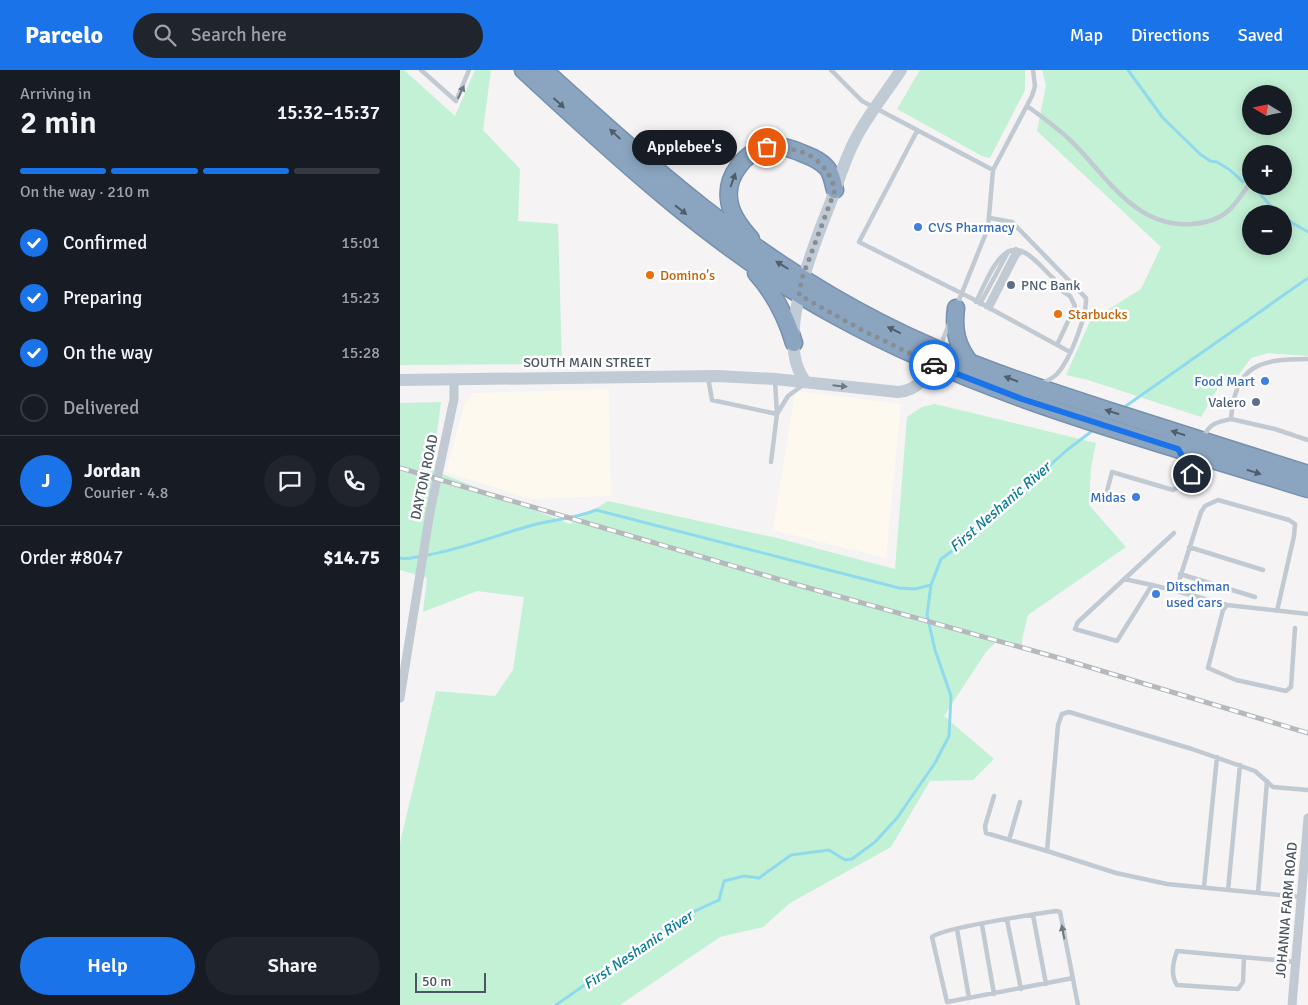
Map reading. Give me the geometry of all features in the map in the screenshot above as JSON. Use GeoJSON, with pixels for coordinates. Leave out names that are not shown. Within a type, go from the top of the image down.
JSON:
{"type":"FeatureCollection","features":[{"type":"Feature","properties":{"kind":"highway"},"geometry":{"type":"LineString","coordinates":[[523,70],[674,206],[742,257],[799,295],[844,320],[935,357],[1022,399],[1086,412],[1129,425],[1202,440],[1308,474]]}},
{"type":"Feature","properties":{"kind":"highway"},"geometry":{"type":"LineString","coordinates":[[544,70],[672,184],[738,237],[802,278],[935,357],[972,364],[1033,386],[1086,412]]}},
{"type":"Feature","properties":{"kind":"highway"},"geometry":{"type":"LineString","coordinates":[[762,252],[741,228],[728,199],[730,182],[737,169],[748,157],[767,147],[794,149],[814,158],[827,168],[835,190]]}},
{"type":"Feature","properties":{"kind":"highway"},"geometry":{"type":"LineString","coordinates":[[742,257],[769,287],[787,318],[794,351]]}},
{"type":"Feature","properties":{"kind":"highway"},"geometry":{"type":"LineString","coordinates":[[959,301],[955,330],[957,342],[962,352],[972,364]]}},
{"type":"Feature","properties":{"kind":"highway"},"geometry":{"type":"LineString","coordinates":[[1129,425],[1178,449],[1308,489]]}},
{"type":"Feature","properties":{"kind":"street"},"geometry":{"type":"LineString","coordinates":[[806,382],[798,373],[794,351],[802,278],[855,140],[901,70]]}},
{"type":"Feature","properties":{"kind":"street"},"geometry":{"type":"LineString","coordinates":[[774,379],[786,371],[794,351]]}},
{"type":"Feature","properties":{"kind":"street","name":"SOUTH MAIN STREET"},"geometry":{"type":"LineString","coordinates":[[400,380],[708,376],[774,379],[906,391],[920,384],[935,357]]}},
{"type":"Feature","properties":{"kind":"street","name":"DAYTON ROAD"},"geometry":{"type":"LineString","coordinates":[[400,698],[424,548],[454,399],[454,379]]}},
{"type":"Feature","properties":{"kind":"street","name":"JOHANNA FARM ROAD"},"geometry":{"type":"LineString","coordinates":[[1292,1005],[1308,818]]}},
{"type":"Feature","properties":{"kind":"lane"},"geometry":{"type":"LineString","coordinates":[[421,70],[456,102],[469,70]]}},
{"type":"Feature","properties":{"kind":"lane"},"geometry":{"type":"LineString","coordinates":[[831,70],[845,86],[875,108],[993,170]]}},
{"type":"Feature","properties":{"kind":"lane"},"geometry":{"type":"LineString","coordinates":[[935,357],[988,228],[993,170],[1027,106],[1035,86],[1033,70]]}},
{"type":"Feature","properties":{"kind":"lane"},"geometry":{"type":"LineString","coordinates":[[1027,106],[1069,139],[1127,200],[1145,215],[1156,220],[1184,224],[1206,222],[1228,211],[1242,193]]}},
{"type":"Feature","properties":{"kind":"lane"},"geometry":{"type":"LineString","coordinates":[[917,131],[859,242],[959,301],[978,303],[1070,352]]}},
{"type":"Feature","properties":{"kind":"lane"},"geometry":{"type":"LineString","coordinates":[[990,218],[1012,222],[1084,295],[1086,310],[1063,366],[1054,377],[1033,386]]}},
{"type":"Feature","properties":{"kind":"lane"},"geometry":{"type":"LineString","coordinates":[[978,303],[1009,250],[1022,251],[1054,279]]}},
{"type":"Feature","properties":{"kind":"lane"},"geometry":{"type":"LineString","coordinates":[[988,308],[1016,250]]}},
{"type":"Feature","properties":{"kind":"lane"},"geometry":{"type":"LineString","coordinates":[[988,308],[1017,256],[1022,251]]}},
{"type":"Feature","properties":{"kind":"lane"},"geometry":{"type":"LineString","coordinates":[[1049,283],[1070,296],[1074,306],[1057,345]]}},
{"type":"Feature","properties":{"kind":"lane"},"geometry":{"type":"LineString","coordinates":[[1231,419],[1233,398],[1241,381],[1258,364],[1276,359],[1308,359]]}},
{"type":"Feature","properties":{"kind":"lane"},"geometry":{"type":"LineString","coordinates":[[708,376],[712,400],[777,414]]}},
{"type":"Feature","properties":{"kind":"lane"},"geometry":{"type":"LineString","coordinates":[[771,462],[777,414],[774,379]]}},
{"type":"Feature","properties":{"kind":"lane"},"geometry":{"type":"LineString","coordinates":[[777,414],[788,396],[806,382]]}},
{"type":"Feature","properties":{"kind":"lane"},"geometry":{"type":"LineString","coordinates":[[1202,440],[1207,429],[1212,424],[1231,419],[1275,429],[1308,440]]}},
{"type":"Feature","properties":{"kind":"lane"},"geometry":{"type":"LineString","coordinates":[[1178,449],[1186,462],[1186,480]]}},
{"type":"Feature","properties":{"kind":"lane"},"geometry":{"type":"LineString","coordinates":[[1106,495],[1112,472],[1173,490],[1202,469],[1224,463]]}},
{"type":"Feature","properties":{"kind":"lane"},"geometry":{"type":"LineString","coordinates":[[1180,592],[1177,587],[1180,574],[1201,512],[1205,506],[1218,500],[1289,520],[1295,524],[1277,611]]}},
{"type":"Feature","properties":{"kind":"lane"},"geometry":{"type":"LineString","coordinates":[[1152,585],[1117,641],[1075,629],[1078,622],[1174,533]]}},
{"type":"Feature","properties":{"kind":"lane"},"geometry":{"type":"LineString","coordinates":[[1189,547],[1263,570]]}},
{"type":"Feature","properties":{"kind":"lane"},"geometry":{"type":"LineString","coordinates":[[1180,574],[1255,597]]}},
{"type":"Feature","properties":{"kind":"lane"},"geometry":{"type":"LineString","coordinates":[[1124,579],[1227,605],[1308,614]]}},
{"type":"Feature","properties":{"kind":"lane"},"geometry":{"type":"LineString","coordinates":[[1227,605],[1223,610],[1208,668],[1236,680],[1286,691],[1290,687],[1295,628]]}},
{"type":"Feature","properties":{"kind":"lane"},"geometry":{"type":"LineString","coordinates":[[1047,851],[1058,724],[1062,714],[1070,712],[1240,765],[1255,771],[1273,787],[1308,790]]}},
{"type":"Feature","properties":{"kind":"lane"},"geometry":{"type":"LineString","coordinates":[[1204,887],[1217,757]]}},
{"type":"Feature","properties":{"kind":"lane"},"geometry":{"type":"LineString","coordinates":[[1228,890],[1240,765]]}},
{"type":"Feature","properties":{"kind":"lane"},"geometry":{"type":"LineString","coordinates":[[1258,893],[1266,781]]}},
{"type":"Feature","properties":{"kind":"lane"},"geometry":{"type":"LineString","coordinates":[[994,796],[985,830],[986,833],[1116,872],[1167,884],[1301,897]]}},
{"type":"Feature","properties":{"kind":"lane"},"geometry":{"type":"LineString","coordinates":[[1009,840],[1020,802]]}},
{"type":"Feature","properties":{"kind":"lane"},"geometry":{"type":"LineString","coordinates":[[1073,978],[947,1002],[944,997],[932,937],[936,934],[957,929],[1056,911],[1060,912],[1073,978],[1078,1005]]}},
{"type":"Feature","properties":{"kind":"lane"},"geometry":{"type":"LineString","coordinates":[[1033,915],[1046,984]]}},
{"type":"Feature","properties":{"kind":"lane"},"geometry":{"type":"LineString","coordinates":[[1007,920],[1021,989]]}},
{"type":"Feature","properties":{"kind":"lane"},"geometry":{"type":"LineString","coordinates":[[982,925],[994,994]]}},
{"type":"Feature","properties":{"kind":"lane"},"geometry":{"type":"LineString","coordinates":[[957,929],[969,998]]}},
{"type":"Feature","properties":{"kind":"lane"},"geometry":{"type":"LineString","coordinates":[[1244,958],[1243,982],[1238,989],[1177,985],[1173,979],[1173,960],[1177,951],[1296,962]]}},
{"type":"Feature","properties":{"kind":"shaded area"},"geometry":{"type":"Polygon","coordinates":[[[609,389],[611,496],[531,499],[446,472],[465,403],[473,393],[609,389]]]}},
{"type":"Feature","properties":{"kind":"shaded area"},"geometry":{"type":"Polygon","coordinates":[[[795,391],[901,404],[886,558],[773,530],[795,391]]]}},
{"type":"Feature","properties":{"kind":"green space"},"geometry":{"type":"Polygon","coordinates":[[[400,70],[404,70],[455,116],[475,70],[491,70],[483,130],[520,169],[518,221],[558,224],[562,364],[400,365],[400,70]]]}},
{"type":"Feature","properties":{"kind":"green space"},"geometry":{"type":"Polygon","coordinates":[[[920,70],[1025,70],[1025,90],[990,158],[982,156],[897,109],[920,70]]]}},
{"type":"Feature","properties":{"kind":"green space"},"geometry":{"type":"Polygon","coordinates":[[[1042,70],[1308,70],[1308,356],[1268,353],[1251,358],[1229,388],[1219,386],[1201,417],[1088,380],[1066,375],[1090,321],[1141,289],[1161,247],[1037,131],[1046,85],[1042,70]]]}},
{"type":"Feature","properties":{"kind":"green space"},"geometry":{"type":"Polygon","coordinates":[[[441,402],[432,470],[570,524],[608,501],[777,538],[895,569],[907,417],[922,407],[935,404],[1096,443],[1091,468],[1089,505],[1126,547],[1028,615],[1022,639],[1022,650],[997,641],[986,652],[944,716],[994,759],[973,780],[930,781],[891,847],[790,903],[763,927],[720,937],[620,1005],[400,1005],[400,843],[436,691],[495,696],[513,670],[524,597],[477,591],[423,612],[427,578],[400,570],[400,403],[441,402]]]}},
{"type":"Feature","properties":{"kind":"waterway"},"geometry":{"type":"LineString","coordinates":[[1128,70],[1163,118],[1200,154],[1230,170],[1242,181]]}},
{"type":"Feature","properties":{"kind":"waterway"},"geometry":{"type":"LineString","coordinates":[[1261,195],[1270,205]]}},
{"type":"Feature","properties":{"kind":"waterway"},"geometry":{"type":"LineString","coordinates":[[1292,223],[1308,232]]}},
{"type":"Feature","properties":{"kind":"waterway","name":"First Neshanic River"},"geometry":{"type":"LineString","coordinates":[[1123,408],[1308,278]]}},
{"type":"Feature","properties":{"kind":"waterway","name":"First Neshanic River"},"geometry":{"type":"LineString","coordinates":[[556,1005],[682,917],[719,900],[724,881],[744,876],[759,878],[791,855],[829,850],[845,860],[852,859],[875,842],[897,818],[935,763],[949,736],[951,696],[935,650],[927,615],[931,585],[941,559],[963,543],[1067,450],[1096,428]]}},
{"type":"Feature","properties":{"kind":"waterway"},"geometry":{"type":"LineString","coordinates":[[400,558],[406,559],[451,550],[533,525],[596,510],[899,588],[915,589],[931,585]]}},
{"type":"Feature","properties":{"kind":"railway"},"geometry":{"type":"LineString","coordinates":[[400,468],[791,583],[1059,658],[1308,733]]}},
{"type":"Feature","properties":{"kind":"way so far"},"geometry":{"type":"LineString","coordinates":[[767,147],[794,149],[814,158],[827,168],[835,190],[802,278],[799,295],[860,329],[934,365]]}},
{"type":"Feature","properties":{"kind":"place","name":"Applebee's"},"geometry":{"type":"Point","coordinates":[767,147]}},
{"type":"Feature","properties":{"kind":"place","name":"CVS Pharmacy"},"geometry":{"type":"Point","coordinates":[918,227]}},
{"type":"Feature","properties":{"kind":"place","name":"Domino's"},"geometry":{"type":"Point","coordinates":[650,275]}},
{"type":"Feature","properties":{"kind":"place","name":"PNC Bank"},"geometry":{"type":"Point","coordinates":[1011,285]}},
{"type":"Feature","properties":{"kind":"place","name":"Starbucks"},"geometry":{"type":"Point","coordinates":[1058,314]}},
{"type":"Feature","properties":{"kind":"place","name":"Food Mart"},"geometry":{"type":"Point","coordinates":[1265,381]}},
{"type":"Feature","properties":{"kind":"place","name":"Valero"},"geometry":{"type":"Point","coordinates":[1256,402]}},
{"type":"Feature","properties":{"kind":"place","name":"Midas"},"geometry":{"type":"Point","coordinates":[1136,497]}},
{"type":"Feature","properties":{"kind":"place","name":"Ditschman used cars"},"geometry":{"type":"Point","coordinates":[1156,594]}},
{"type":"Feature","properties":{"kind":"route"},"geometry":{"type":"LineString","coordinates":[[934,365],[1022,399],[1178,449],[1186,462],[1186,480],[1192,474]]}}]}
